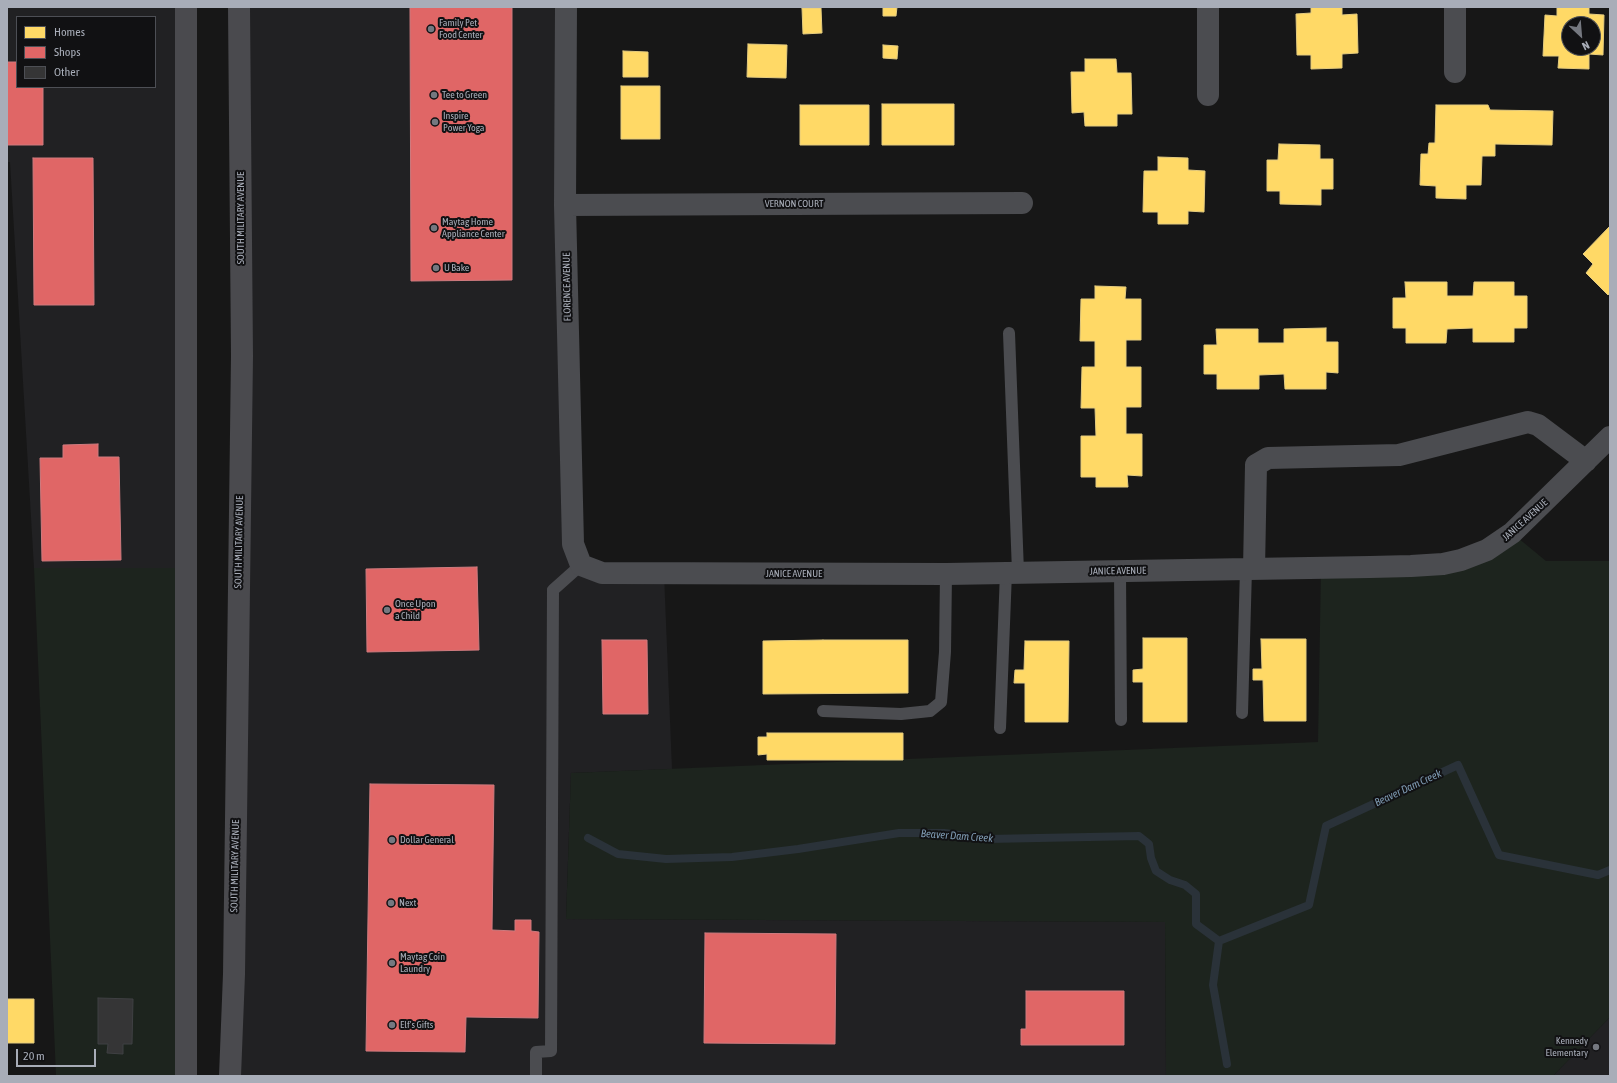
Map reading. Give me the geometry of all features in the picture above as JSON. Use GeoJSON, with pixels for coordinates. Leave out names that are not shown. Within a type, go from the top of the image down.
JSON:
{"type":"FeatureCollection","features":[{"type":"Feature","properties":{"kind":"main road"},"geometry":{"type":"LineString","coordinates":[[186,7],[186,1076]]}},
{"type":"Feature","properties":{"kind":"main road","name":"SOUTH MILITARY AVENUE"},"geometry":{"type":"LineString","coordinates":[[230,1076],[234,974],[242,356],[239,7]]}},
{"type":"Feature","properties":{"kind":"street","name":"FLORENCE AVENUE"},"geometry":{"type":"LineString","coordinates":[[566,7],[565,205],[573,544],[581,565]]}},
{"type":"Feature","properties":{"kind":"street"},"geometry":{"type":"LineString","coordinates":[[1208,7],[1208,95]]}},
{"type":"Feature","properties":{"kind":"street"},"geometry":{"type":"LineString","coordinates":[[1455,7],[1455,72]]}},
{"type":"Feature","properties":{"kind":"street","name":"VERNON COURT"},"geometry":{"type":"LineString","coordinates":[[565,205],[1022,203]]}},
{"type":"Feature","properties":{"kind":"street"},"geometry":{"type":"LineString","coordinates":[[1250,569],[1256,465],[1268,458],[1399,455],[1528,422],[1538,425],[1586,461]]}},
{"type":"Feature","properties":{"kind":"street","name":"JANICE AVENUE"},"geometry":{"type":"LineString","coordinates":[[581,565],[602,573],[946,574],[1411,566],[1461,560],[1487,550],[1512,533],[1610,437]]}},
{"type":"Feature","properties":{"kind":"lane"},"geometry":{"type":"LineString","coordinates":[[1000,728],[1012,572],[1009,333]]}},
{"type":"Feature","properties":{"kind":"lane"},"geometry":{"type":"LineString","coordinates":[[536,1076],[536,1052],[551,1051],[553,590],[581,565]]}},
{"type":"Feature","properties":{"kind":"lane"},"geometry":{"type":"LineString","coordinates":[[1242,713],[1250,569]]}},
{"type":"Feature","properties":{"kind":"lane"},"geometry":{"type":"LineString","coordinates":[[1120,571],[1121,720]]}},
{"type":"Feature","properties":{"kind":"lane"},"geometry":{"type":"LineString","coordinates":[[823,712],[901,714],[930,711],[941,702],[945,652],[946,574]]}},
{"type":"Feature","properties":{"kind":"shaded area"},"geometry":{"type":"Polygon","coordinates":[[[7,7],[186,7],[186,568],[34,568],[10,162],[7,162],[7,7]]]}},
{"type":"Feature","properties":{"kind":"shaded area"},"geometry":{"type":"Polygon","coordinates":[[[239,7],[566,7],[581,565],[664,574],[672,769],[571,773],[566,919],[1165,922],[1166,1076],[230,1076],[239,7]]]}},
{"type":"Feature","properties":{"kind":"shaded area"},"geometry":{"type":"Polygon","coordinates":[[[1512,533],[1546,561],[1610,561],[1610,1017],[1553,1076],[1166,1076],[1165,922],[566,919],[571,773],[1318,742],[1321,568],[1411,566],[1512,533]]]}},
{"type":"Feature","properties":{"kind":"shaded area"},"geometry":{"type":"Polygon","coordinates":[[[34,568],[186,568],[186,1076],[56,1076],[34,568]]]}},
{"type":"Feature","properties":{"kind":"shaded area","name":"Kennedy Elementary"},"geometry":{"type":"Polygon","coordinates":[[[1610,1017],[1610,1076],[1553,1076],[1610,1017]]]}},
{"type":"Feature","properties":{"kind":"building: Homes"},"geometry":{"type":"Polygon","coordinates":[[[883,7],[897,7],[896,16],[883,16],[883,7]]]}},
{"type":"Feature","properties":{"kind":"building: Homes"},"geometry":{"type":"Polygon","coordinates":[[[1311,7],[1342,7],[1342,15],[1357,14],[1358,53],[1342,54],[1342,68],[1311,69],[1311,55],[1297,55],[1296,14],[1311,13],[1311,7]]]}},
{"type":"Feature","properties":{"kind":"building: Homes"},"geometry":{"type":"Polygon","coordinates":[[[1557,7],[1589,7],[1589,14],[1604,15],[1603,55],[1601,55],[1601,16],[1561,16],[1561,56],[1589,56],[1589,69],[1558,68],[1559,56],[1543,56],[1545,15],[1557,16],[1557,7]]]}},
{"type":"Feature","properties":{"kind":"building: Homes"},"geometry":{"type":"Polygon","coordinates":[[[802,8],[821,8],[822,33],[803,34],[802,8]]]}},
{"type":"Feature","properties":{"kind":"building: Homes"},"geometry":{"type":"Polygon","coordinates":[[[748,44],[787,45],[786,78],[747,77],[748,44]]]}},
{"type":"Feature","properties":{"kind":"building: Homes"},"geometry":{"type":"Polygon","coordinates":[[[883,45],[898,46],[897,59],[883,58],[883,45]]]}},
{"type":"Feature","properties":{"kind":"building: Homes"},"geometry":{"type":"Polygon","coordinates":[[[623,51],[648,52],[648,77],[623,77],[623,51]]]}},
{"type":"Feature","properties":{"kind":"building: Homes"},"geometry":{"type":"Polygon","coordinates":[[[1085,59],[1116,59],[1117,73],[1131,73],[1132,114],[1117,114],[1117,126],[1085,126],[1084,112],[1072,113],[1071,72],[1085,72],[1085,59]]]}},
{"type":"Feature","properties":{"kind":"building: Homes"},"geometry":{"type":"Polygon","coordinates":[[[621,86],[660,86],[660,139],[621,139],[621,86]]]}},
{"type":"Feature","properties":{"kind":"building: Homes"},"geometry":{"type":"Polygon","coordinates":[[[882,104],[954,104],[954,145],[882,145],[882,104]]]}},
{"type":"Feature","properties":{"kind":"building: Homes"},"geometry":{"type":"Polygon","coordinates":[[[800,105],[869,105],[869,145],[800,145],[800,105]]]}},
{"type":"Feature","properties":{"kind":"building: Homes"},"geometry":{"type":"Polygon","coordinates":[[[1436,105],[1488,105],[1490,110],[1553,111],[1552,145],[1495,144],[1495,156],[1482,156],[1481,185],[1466,185],[1466,199],[1436,198],[1436,186],[1420,185],[1421,154],[1428,154],[1429,143],[1435,143],[1436,105]]]}},
{"type":"Feature","properties":{"kind":"building: Homes"},"geometry":{"type":"Polygon","coordinates":[[[1279,144],[1320,145],[1320,159],[1333,159],[1333,189],[1321,189],[1321,205],[1280,204],[1280,191],[1267,191],[1267,160],[1278,160],[1279,144]]]}},
{"type":"Feature","properties":{"kind":"building: Homes"},"geometry":{"type":"Polygon","coordinates":[[[1158,157],[1188,158],[1188,170],[1205,171],[1204,212],[1188,211],[1188,224],[1158,224],[1158,212],[1143,212],[1144,171],[1158,171],[1158,157]]]}},
{"type":"Feature","properties":{"kind":"building: Homes"},"geometry":{"type":"Polygon","coordinates":[[[1610,226],[1610,293],[1608,295],[1586,273],[1593,264],[1583,254],[1610,226]]]}},
{"type":"Feature","properties":{"kind":"building: Homes"},"geometry":{"type":"Polygon","coordinates":[[[1405,282],[1447,282],[1447,296],[1473,296],[1474,282],[1514,282],[1514,296],[1527,296],[1527,328],[1514,328],[1514,342],[1473,342],[1473,328],[1447,329],[1446,343],[1406,343],[1406,328],[1393,328],[1393,298],[1406,298],[1405,282]]]}},
{"type":"Feature","properties":{"kind":"building: Homes"},"geometry":{"type":"Polygon","coordinates":[[[1095,286],[1126,287],[1125,299],[1141,299],[1141,340],[1126,340],[1126,367],[1141,367],[1141,407],[1126,407],[1126,434],[1142,434],[1142,476],[1127,475],[1128,487],[1096,487],[1096,477],[1081,477],[1081,436],[1096,436],[1095,408],[1081,408],[1082,367],[1095,367],[1095,341],[1080,341],[1081,299],[1095,299],[1095,286]]]}},
{"type":"Feature","properties":{"kind":"building: Homes"},"geometry":{"type":"Polygon","coordinates":[[[1326,328],[1326,342],[1338,342],[1338,373],[1326,372],[1326,389],[1285,389],[1284,374],[1259,375],[1259,389],[1217,389],[1217,374],[1204,374],[1204,345],[1217,345],[1216,329],[1258,329],[1258,343],[1284,343],[1284,329],[1326,328]]]}},
{"type":"Feature","properties":{"kind":"building: Homes"},"geometry":{"type":"Polygon","coordinates":[[[1143,638],[1187,638],[1187,722],[1143,722],[1143,682],[1133,682],[1133,670],[1143,669],[1143,638]]]}},
{"type":"Feature","properties":{"kind":"building: Homes"},"geometry":{"type":"Polygon","coordinates":[[[1261,639],[1306,639],[1306,721],[1264,721],[1263,680],[1253,680],[1253,669],[1262,669],[1261,639]]]}},
{"type":"Feature","properties":{"kind":"building: Homes"},"geometry":{"type":"Polygon","coordinates":[[[908,640],[908,693],[763,694],[763,641],[908,640]]]}},
{"type":"Feature","properties":{"kind":"building: Homes"},"geometry":{"type":"Polygon","coordinates":[[[1025,641],[1069,641],[1068,722],[1025,722],[1025,683],[1014,683],[1015,670],[1024,670],[1025,641]]]}},
{"type":"Feature","properties":{"kind":"building: Homes"},"geometry":{"type":"Polygon","coordinates":[[[767,733],[903,733],[903,760],[767,760],[767,754],[758,755],[758,737],[767,737],[767,733]]]}},
{"type":"Feature","properties":{"kind":"building: Homes"},"geometry":{"type":"Polygon","coordinates":[[[7,999],[34,999],[34,1043],[7,1043],[7,999]]]}},
{"type":"Feature","properties":{"kind":"building: Shops"},"geometry":{"type":"Polygon","coordinates":[[[410,7],[512,7],[512,280],[411,281],[410,7]]]}},
{"type":"Feature","properties":{"kind":"building: Shops"},"geometry":{"type":"Polygon","coordinates":[[[7,62],[16,62],[16,88],[43,88],[43,145],[7,145],[7,62]]]}},
{"type":"Feature","properties":{"kind":"building: Shops"},"geometry":{"type":"Polygon","coordinates":[[[33,158],[93,158],[94,305],[34,305],[33,158]]]}},
{"type":"Feature","properties":{"kind":"building: Shops"},"geometry":{"type":"Polygon","coordinates":[[[98,444],[98,457],[119,457],[121,560],[42,561],[40,458],[63,458],[63,445],[98,444]]]}},
{"type":"Feature","properties":{"kind":"building: Shops"},"geometry":{"type":"Polygon","coordinates":[[[477,567],[479,650],[367,652],[366,569],[477,567]]]}},
{"type":"Feature","properties":{"kind":"building: Shops"},"geometry":{"type":"Polygon","coordinates":[[[602,640],[647,640],[648,714],[603,714],[602,640]]]}},
{"type":"Feature","properties":{"kind":"building: Shops"},"geometry":{"type":"Polygon","coordinates":[[[370,784],[494,785],[492,930],[515,931],[515,920],[531,920],[531,931],[539,932],[538,1018],[466,1017],[465,1052],[366,1051],[370,784]]]}},
{"type":"Feature","properties":{"kind":"building: Shops"},"geometry":{"type":"Polygon","coordinates":[[[705,933],[836,934],[835,1044],[704,1043],[705,933]]]}},
{"type":"Feature","properties":{"kind":"building: Shops"},"geometry":{"type":"Polygon","coordinates":[[[1026,991],[1124,991],[1124,1045],[1021,1045],[1021,1029],[1026,1029],[1026,991]]]}},
{"type":"Feature","properties":{"kind":"building: Other"},"geometry":{"type":"Polygon","coordinates":[[[98,998],[133,999],[132,1044],[123,1044],[123,1054],[107,1053],[108,1044],[98,1044],[98,998]]]}},
{"type":"Feature","properties":{"kind":"waterway","name":"Beaver Dam Creek"},"geometry":{"type":"LineString","coordinates":[[1219,941],[1309,905],[1326,826],[1458,765],[1499,855],[1598,875],[1610,870]]}},
{"type":"Feature","properties":{"kind":"waterway","name":"Beaver Dam Creek"},"geometry":{"type":"LineString","coordinates":[[588,838],[618,854],[666,859],[732,857],[798,849],[899,833],[944,833],[988,839],[1139,836],[1149,844],[1151,858],[1156,871],[1170,880],[1185,885],[1196,894],[1196,924],[1219,941],[1213,985],[1227,1064]]}},
{"type":"Feature","properties":{"kind":"place","name":"Family Pet Food Center"},"geometry":{"type":"Point","coordinates":[431,29]}},
{"type":"Feature","properties":{"kind":"place","name":"Tee to Green"},"geometry":{"type":"Point","coordinates":[434,95]}},
{"type":"Feature","properties":{"kind":"place","name":"Inspire Power Yoga"},"geometry":{"type":"Point","coordinates":[435,122]}},
{"type":"Feature","properties":{"kind":"place","name":"Maytag Home Appliance Center"},"geometry":{"type":"Point","coordinates":[434,228]}},
{"type":"Feature","properties":{"kind":"place","name":"U Bake"},"geometry":{"type":"Point","coordinates":[436,268]}},
{"type":"Feature","properties":{"kind":"place","name":"Once Upon a Child"},"geometry":{"type":"Point","coordinates":[387,610]}},
{"type":"Feature","properties":{"kind":"place","name":"Dollar General"},"geometry":{"type":"Point","coordinates":[392,840]}},
{"type":"Feature","properties":{"kind":"place","name":"Next"},"geometry":{"type":"Point","coordinates":[391,903]}},
{"type":"Feature","properties":{"kind":"place","name":"Maytag Coin Laundry"},"geometry":{"type":"Point","coordinates":[392,963]}},
{"type":"Feature","properties":{"kind":"place","name":"Elf's Gifts"},"geometry":{"type":"Point","coordinates":[392,1025]}},
{"type":"Feature","properties":{"kind":"place","name":"Kennedy Elementary"},"geometry":{"type":"Point","coordinates":[1596,1047]}}]}
